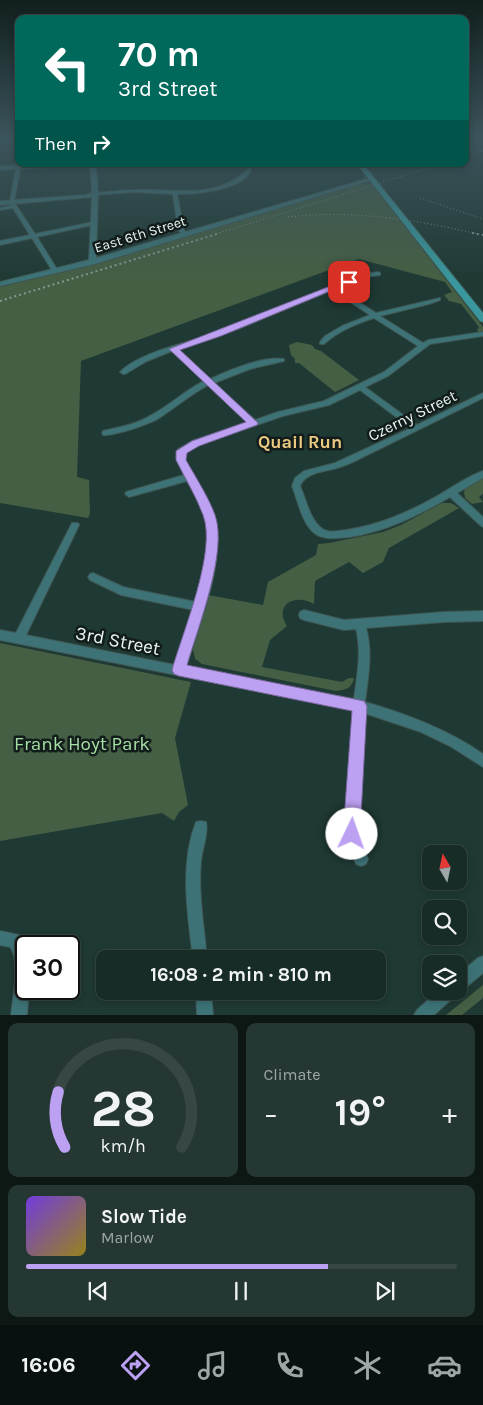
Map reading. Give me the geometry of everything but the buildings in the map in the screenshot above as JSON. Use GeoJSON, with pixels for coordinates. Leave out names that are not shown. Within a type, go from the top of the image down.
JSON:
{"type":"FeatureCollection","features":[{"type":"Feature","properties":{"kind":"main road"},"geometry":{"type":"LineString","coordinates":[[377,185],[483,319]]}},
{"type":"Feature","properties":{"kind":"street"},"geometry":{"type":"LineString","coordinates":[[15,185],[13,204],[55,271]]}},
{"type":"Feature","properties":{"kind":"street"},"geometry":{"type":"LineString","coordinates":[[92,262],[94,185]]}},
{"type":"Feature","properties":{"kind":"street"},"geometry":{"type":"LineString","coordinates":[[0,203],[13,204],[133,191],[175,193],[210,190],[225,185]]}},
{"type":"Feature","properties":{"kind":"street","name":"East 6th Street"},"geometry":{"type":"LineString","coordinates":[[0,284],[92,262],[350,185]]}},
{"type":"Feature","properties":{"kind":"street"},"geometry":{"type":"LineString","coordinates":[[175,193],[181,230],[184,234]]}},
{"type":"Feature","properties":{"kind":"street"},"geometry":{"type":"LineString","coordinates":[[0,209],[13,204]]}},
{"type":"Feature","properties":{"kind":"street"},"geometry":{"type":"LineString","coordinates":[[0,243],[92,224]]}},
{"type":"Feature","properties":{"kind":"street"},"geometry":{"type":"LineString","coordinates":[[123,372],[131,366],[305,301],[332,288],[365,276],[378,274]]}},
{"type":"Feature","properties":{"kind":"street"},"geometry":{"type":"LineString","coordinates":[[332,288],[423,346],[483,339]]}},
{"type":"Feature","properties":{"kind":"street"},"geometry":{"type":"LineString","coordinates":[[322,343],[328,336],[374,316],[438,299]]}},
{"type":"Feature","properties":{"kind":"street"},"geometry":{"type":"LineString","coordinates":[[179,670],[199,607],[212,557],[213,534],[209,515],[181,460],[181,451],[196,443],[253,423],[281,414],[321,405],[386,374],[428,342],[483,334]]}},
{"type":"Feature","properties":{"kind":"street"},"geometry":{"type":"LineString","coordinates":[[174,349],[253,423]]}},
{"type":"Feature","properties":{"kind":"street"},"geometry":{"type":"LineString","coordinates":[[106,433],[146,422],[189,393],[209,383],[271,361],[282,360]]}},
{"type":"Feature","properties":{"kind":"street"},"geometry":{"type":"LineString","coordinates":[[361,387],[416,428]]}},
{"type":"Feature","properties":{"kind":"street","name":"Czerny Street"},"geometry":{"type":"LineString","coordinates":[[451,492],[404,518],[376,530],[332,536],[323,534],[311,523],[296,486],[298,480],[304,474],[332,467],[357,457],[483,395]]}},
{"type":"Feature","properties":{"kind":"street"},"geometry":{"type":"LineString","coordinates":[[483,474],[451,492],[483,522]]}},
{"type":"Feature","properties":{"kind":"street"},"geometry":{"type":"LineString","coordinates":[[129,494],[189,477]]}},
{"type":"Feature","properties":{"kind":"street"},"geometry":{"type":"LineString","coordinates":[[19,639],[75,525]]}},
{"type":"Feature","properties":{"kind":"street"},"geometry":{"type":"LineString","coordinates":[[93,577],[122,591],[199,607]]}},
{"type":"Feature","properties":{"kind":"street"},"geometry":{"type":"LineString","coordinates":[[304,616],[344,625],[444,617],[483,616]]}},
{"type":"Feature","properties":{"kind":"street"},"geometry":{"type":"LineString","coordinates":[[360,625],[364,639],[364,664],[359,706],[352,834],[361,860]]}},
{"type":"Feature","properties":{"kind":"street","name":"3rd Street"},"geometry":{"type":"LineString","coordinates":[[0,635],[359,706],[398,716],[438,733],[483,761]]}},
{"type":"Feature","properties":{"kind":"street"},"geometry":{"type":"LineString","coordinates":[[199,950],[192,874],[194,846],[201,827]]}},
{"type":"Feature","properties":{"kind":"street"},"geometry":{"type":"LineString","coordinates":[[7,939],[22,950],[19,1015]]}},
{"type":"Feature","properties":{"kind":"street"},"geometry":{"type":"LineString","coordinates":[[467,977],[483,963]]}},
{"type":"Feature","properties":{"kind":"street"},"geometry":{"type":"LineString","coordinates":[[204,1000],[205,1015]]}},
{"type":"Feature","properties":{"kind":"street"},"geometry":{"type":"LineString","coordinates":[[422,1015],[440,1000]]}},
{"type":"Feature","properties":{"kind":"green space"},"geometry":{"type":"Polygon","coordinates":[[[355,185],[373,185],[483,327],[483,331],[479,333],[477,330],[479,327],[461,304],[449,301],[444,295],[452,292],[445,282],[359,259],[81,361],[77,477],[89,480],[90,514],[88,518],[0,503],[0,287],[99,263],[355,185]]]}},
{"type":"Feature","properties":{"kind":"green space"},"geometry":{"type":"Polygon","coordinates":[[[297,342],[312,345],[359,380],[335,392],[299,363],[295,363],[289,345],[297,342]]]}},
{"type":"Feature","properties":{"kind":"green space"},"geometry":{"type":"Polygon","coordinates":[[[483,479],[483,494],[479,497],[483,502],[472,504],[465,498],[465,489],[483,479]]]}},
{"type":"Feature","properties":{"kind":"green space"},"geometry":{"type":"Polygon","coordinates":[[[442,503],[451,503],[459,508],[389,548],[383,562],[363,573],[349,562],[315,581],[314,604],[307,601],[294,600],[285,606],[283,618],[287,626],[270,640],[262,667],[342,682],[349,678],[354,678],[348,688],[336,691],[202,664],[195,659],[193,649],[208,595],[263,605],[268,582],[316,555],[318,544],[383,532],[401,525],[442,503]]]}},
{"type":"Feature","properties":{"kind":"green space","name":"Frank Hoyt Park"},"geometry":{"type":"Polygon","coordinates":[[[0,643],[191,682],[175,738],[188,805],[179,812],[174,821],[162,813],[0,841],[0,643]]]}},
{"type":"Feature","properties":{"kind":"green space"},"geometry":{"type":"Polygon","coordinates":[[[483,985],[483,998],[462,1015],[446,1015],[467,1000],[483,985]]]}},
{"type":"Feature","properties":{"kind":"railway"},"geometry":{"type":"LineString","coordinates":[[351,189],[356,185]]}},
{"type":"Feature","properties":{"kind":"railway"},"geometry":{"type":"LineString","coordinates":[[216,234],[372,185]]}},
{"type":"Feature","properties":{"kind":"railway"},"geometry":{"type":"LineString","coordinates":[[420,198],[483,219]]}},
{"type":"Feature","properties":{"kind":"railway"},"geometry":{"type":"LineString","coordinates":[[288,217],[312,215],[383,217],[478,234]]}},
{"type":"Feature","properties":{"kind":"railway"},"geometry":{"type":"LineString","coordinates":[[0,301],[220,233]]}},
{"type":"Feature","properties":{"kind":"railway"},"geometry":{"type":"LineString","coordinates":[[472,233],[483,235]]}},
{"type":"Feature","properties":{"kind":"district","name":"Quail Run"},"geometry":{"type":"Point","coordinates":[300,442]}},
{"type":"Feature","properties":{"kind":"route"},"geometry":{"type":"LineString","coordinates":[[349,282],[321,292],[305,301],[174,349],[253,423],[196,443],[181,451],[181,460],[209,515],[213,534],[212,557],[199,607],[179,670],[359,706],[352,834]]}}]}
